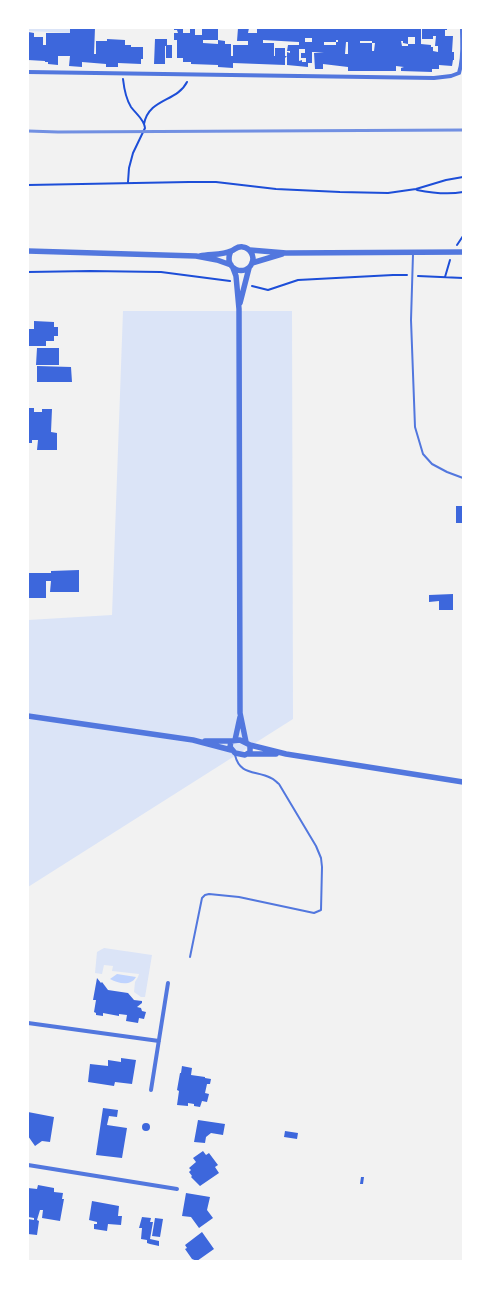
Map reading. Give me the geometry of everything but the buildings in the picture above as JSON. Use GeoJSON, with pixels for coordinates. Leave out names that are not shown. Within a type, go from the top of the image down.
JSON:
{"type":"FeatureCollection","features":[{"type":"Feature","properties":{"kind":"street"},"geometry":{"type":"LineString","coordinates":[[28,72],[434,78],[451,76],[459,73],[463,56],[462,28]]}},
{"type":"Feature","properties":{"kind":"street"},"geometry":{"type":"LineString","coordinates":[[196,256],[231,251],[237,247],[244,246],[250,250],[286,253],[463,252]]}},
{"type":"Feature","properties":{"kind":"street"},"geometry":{"type":"LineString","coordinates":[[239,309],[253,256],[250,250]]}},
{"type":"Feature","properties":{"kind":"street"},"geometry":{"type":"LineString","coordinates":[[28,251],[196,256],[217,260],[238,270],[244,270],[250,266],[286,253]]}},
{"type":"Feature","properties":{"kind":"street"},"geometry":{"type":"LineString","coordinates":[[231,251],[229,260],[237,283],[239,309],[240,712],[233,741],[230,745],[233,751]]}},
{"type":"Feature","properties":{"kind":"street"},"geometry":{"type":"LineString","coordinates":[[240,712],[250,752],[247,754]]}},
{"type":"Feature","properties":{"kind":"street"},"geometry":{"type":"LineString","coordinates":[[28,716],[193,740],[240,740],[248,744],[286,754],[463,782]]}},
{"type":"Feature","properties":{"kind":"street"},"geometry":{"type":"LineString","coordinates":[[193,740],[233,751],[239,755],[286,754]]}},
{"type":"Feature","properties":{"kind":"street"},"geometry":{"type":"LineString","coordinates":[[151,1090],[168,983]]}},
{"type":"Feature","properties":{"kind":"street"},"geometry":{"type":"LineString","coordinates":[[28,1023],[159,1041]]}},
{"type":"Feature","properties":{"kind":"street"},"geometry":{"type":"LineString","coordinates":[[28,1165],[178,1189]]}},
{"type":"Feature","properties":{"kind":"lane"},"geometry":{"type":"LineString","coordinates":[[413,252],[411,320],[415,428],[423,454],[432,464],[463,478]]}},
{"type":"Feature","properties":{"kind":"lane"},"geometry":{"type":"LineString","coordinates":[[190,957],[202,898],[205,895],[209,894],[239,898],[314,912],[321,910],[322,867],[321,858],[316,846],[279,784],[271,778],[247,771],[240,767],[236,762],[233,751]]}},
{"type":"Feature","properties":{"kind":"path"},"geometry":{"type":"LineString","coordinates":[[122,74],[124,88],[130,105],[144,124]]}},
{"type":"Feature","properties":{"kind":"path"},"geometry":{"type":"LineString","coordinates":[[128,182],[129,168],[133,153],[144,132],[146,117],[156,104],[184,88],[190,75]]}},
{"type":"Feature","properties":{"kind":"path"},"geometry":{"type":"LineString","coordinates":[[28,185],[128,182],[216,182],[276,189],[388,193],[416,190],[446,180],[463,177]]}},
{"type":"Feature","properties":{"kind":"path"},"geometry":{"type":"LineString","coordinates":[[416,190],[453,194],[463,192]]}},
{"type":"Feature","properties":{"kind":"path"},"geometry":{"type":"LineString","coordinates":[[445,277],[452,252]]}},
{"type":"Feature","properties":{"kind":"shaded area"},"geometry":{"type":"Polygon","coordinates":[[[28,28],[73,28],[72,33],[28,31],[28,28]]]}},
{"type":"Feature","properties":{"kind":"shaded area"},"geometry":{"type":"Polygon","coordinates":[[[123,311],[292,311],[293,719],[28,887],[28,620],[112,615],[123,311]]]}},
{"type":"Feature","properties":{"kind":"shaded area"},"geometry":{"type":"Polygon","coordinates":[[[104,948],[152,955],[145,997],[141,997],[134,992],[135,982],[139,974],[112,971],[113,966],[104,965],[102,974],[95,973],[97,952],[104,948]]]}},
{"type":"Feature","properties":{"kind":"water"},"geometry":{"type":"Polygon","coordinates":[[[117,974],[136,977],[128,983],[117,982],[110,979],[117,974]]]}},
{"type":"Feature","properties":{"kind":"railway"},"geometry":{"type":"LineString","coordinates":[[28,131],[463,130]]}}]}
